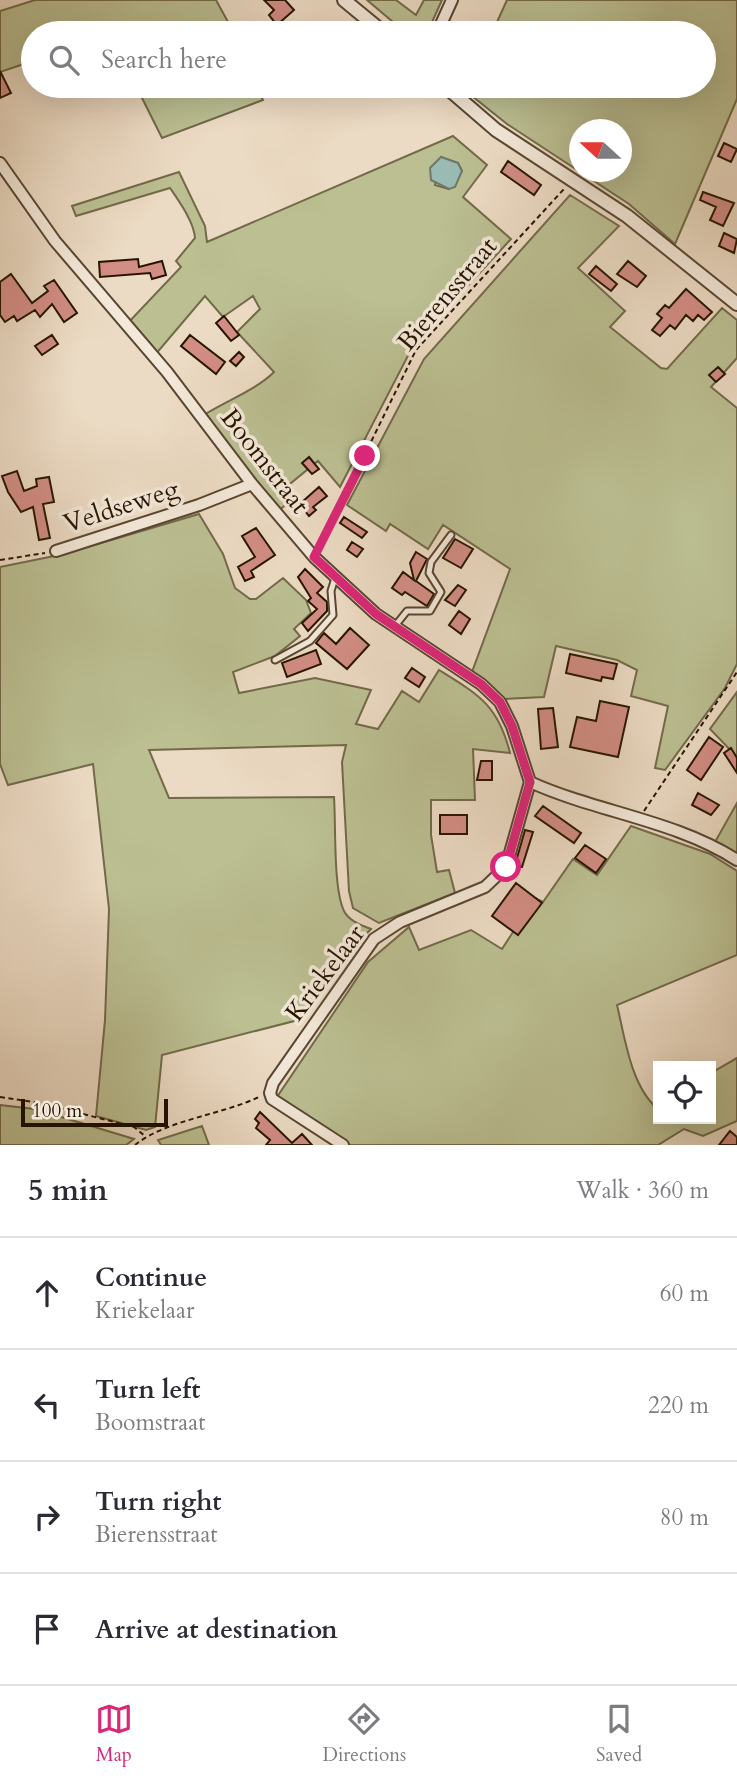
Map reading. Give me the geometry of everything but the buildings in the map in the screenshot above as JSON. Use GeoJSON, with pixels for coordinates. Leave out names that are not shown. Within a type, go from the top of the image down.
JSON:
{"type":"FeatureCollection","features":[{"type":"Feature","properties":{"kind":"street"},"geometry":{"type":"LineString","coordinates":[[344,0],[369,21]]}},
{"type":"Feature","properties":{"kind":"street"},"geometry":{"type":"LineString","coordinates":[[442,21],[452,0]]}},
{"type":"Feature","properties":{"kind":"street"},"geometry":{"type":"LineString","coordinates":[[459,98],[496,131],[569,179]]}},
{"type":"Feature","properties":{"kind":"street","name":"Boomstraat"},"geometry":{"type":"LineString","coordinates":[[0,163],[55,241],[167,372],[252,484],[314,557],[335,578],[395,626],[481,684],[500,702],[512,726],[530,782]]}},
{"type":"Feature","properties":{"kind":"street"},"geometry":{"type":"LineString","coordinates":[[574,182],[627,216],[737,304]]}},
{"type":"Feature","properties":{"kind":"street","name":"Veldseweg"},"geometry":{"type":"LineString","coordinates":[[56,551],[199,505],[252,484]]}},
{"type":"Feature","properties":{"kind":"street"},"geometry":{"type":"LineString","coordinates":[[530,782],[561,796],[640,818],[737,860]]}},
{"type":"Feature","properties":{"kind":"street","name":"Kriekelaar"},"geometry":{"type":"LineString","coordinates":[[270,1093],[272,1083],[374,939],[400,922],[485,887],[506,867],[530,782]]}},
{"type":"Feature","properties":{"kind":"street"},"geometry":{"type":"LineString","coordinates":[[270,1093],[272,1099],[343,1145]]}},
{"type":"Feature","properties":{"kind":"lane"},"geometry":{"type":"LineString","coordinates":[[395,626],[407,611],[430,611],[438,601],[441,592],[429,573],[431,562],[451,536]]}},
{"type":"Feature","properties":{"kind":"lane"},"geometry":{"type":"LineString","coordinates":[[275,660],[310,641],[333,615],[331,591],[335,578]]}},
{"type":"Feature","properties":{"kind":"path","name":"Bierensstraat"},"geometry":{"type":"LineString","coordinates":[[314,557],[416,350],[569,182]]}},
{"type":"Feature","properties":{"kind":"path","name":"Veldseweg"},"geometry":{"type":"LineString","coordinates":[[0,560],[56,551]]}},
{"type":"Feature","properties":{"kind":"path"},"geometry":{"type":"LineString","coordinates":[[640,818],[737,672]]}},
{"type":"Feature","properties":{"kind":"path"},"geometry":{"type":"LineString","coordinates":[[135,1145],[145,1136],[235,1109],[270,1093]]}},
{"type":"Feature","properties":{"kind":"path"},"geometry":{"type":"LineString","coordinates":[[0,1097],[40,1103],[134,1126],[145,1136]]}},
{"type":"Feature","properties":{"kind":"green space"},"geometry":{"type":"Polygon","coordinates":[[[35,0],[216,0],[227,21],[21,21],[21,65],[0,72],[0,11],[35,0]]]}},
{"type":"Feature","properties":{"kind":"green space"},"geometry":{"type":"Polygon","coordinates":[[[367,0],[396,0],[416,15],[424,0],[442,0],[432,21],[392,21],[367,0]]]}},
{"type":"Feature","properties":{"kind":"green space"},"geometry":{"type":"Polygon","coordinates":[[[507,0],[737,0],[737,99],[675,244],[629,204],[595,182],[632,182],[632,119],[569,119],[569,165],[507,124],[474,98],[716,98],[716,21],[497,21],[507,0]]]}},
{"type":"Feature","properties":{"kind":"green space"},"geometry":{"type":"Polygon","coordinates":[[[142,98],[263,100],[162,138],[142,98]]]}},
{"type":"Feature","properties":{"kind":"green space"},"geometry":{"type":"Polygon","coordinates":[[[453,136],[487,165],[463,197],[511,239],[414,344],[340,487],[318,461],[285,488],[293,499],[278,511],[204,415],[250,390],[274,372],[237,332],[260,309],[253,296],[223,317],[205,296],[155,355],[126,325],[181,267],[176,261],[195,238],[186,212],[170,188],[76,216],[72,206],[179,172],[205,226],[207,242],[453,136]],[[441,157],[435,185],[449,189],[462,171],[458,163],[441,157]]]}},
{"type":"Feature","properties":{"kind":"green space"},"geometry":{"type":"Polygon","coordinates":[[[570,195],[619,226],[578,268],[625,311],[610,327],[661,368],[667,369],[722,308],[737,320],[737,358],[711,387],[737,408],[737,664],[725,688],[665,770],[655,768],[668,706],[631,696],[637,670],[617,660],[556,646],[544,697],[505,699],[472,672],[510,569],[443,525],[428,549],[390,524],[386,531],[347,505],[424,359],[570,195]]]}},
{"type":"Feature","properties":{"kind":"green space"},"geometry":{"type":"Polygon","coordinates":[[[199,514],[223,554],[235,588],[250,599],[256,599],[283,578],[306,600],[311,613],[294,629],[300,636],[275,656],[233,672],[239,693],[315,678],[371,690],[356,724],[378,729],[402,691],[419,702],[439,670],[476,695],[493,712],[510,753],[473,749],[475,800],[431,800],[431,835],[437,872],[449,870],[455,893],[379,923],[353,908],[349,891],[342,762],[346,745],[149,750],[169,798],[334,797],[340,901],[349,917],[371,929],[355,945],[302,1019],[162,1055],[155,1127],[146,1130],[96,1116],[105,1020],[109,909],[93,764],[8,785],[0,764],[0,567],[64,554],[199,514]]]}},
{"type":"Feature","properties":{"kind":"green space"},"geometry":{"type":"Polygon","coordinates":[[[737,692],[737,757],[710,729],[737,692]]]}},
{"type":"Feature","properties":{"kind":"green space"},"geometry":{"type":"Polygon","coordinates":[[[737,803],[737,854],[715,842],[737,803]]]}},
{"type":"Feature","properties":{"kind":"green space"},"geometry":{"type":"Polygon","coordinates":[[[631,826],[710,854],[737,871],[737,955],[617,1005],[635,1075],[653,1104],[653,1124],[716,1124],[716,1070],[737,1058],[737,1121],[703,1136],[684,1129],[658,1145],[350,1145],[277,1097],[368,962],[409,927],[419,950],[471,930],[502,949],[535,898],[543,902],[573,859],[597,875],[631,826]]]}},
{"type":"Feature","properties":{"kind":"green space"},"geometry":{"type":"Polygon","coordinates":[[[0,1105],[35,1109],[134,1139],[126,1145],[0,1145],[0,1105]]]}},
{"type":"Feature","properties":{"kind":"green space"},"geometry":{"type":"Polygon","coordinates":[[[202,1126],[209,1145],[161,1145],[158,1140],[202,1126]]]}},
{"type":"Feature","properties":{"kind":"water"},"geometry":{"type":"Polygon","coordinates":[[[441,157],[458,163],[462,171],[455,187],[449,189],[431,180],[430,168],[441,157]]]}},
{"type":"Feature","properties":{"kind":"route"},"geometry":{"type":"LineString","coordinates":[[365,456],[314,557],[376,614],[481,684],[500,702],[512,726],[530,782],[506,867]]}}]}
